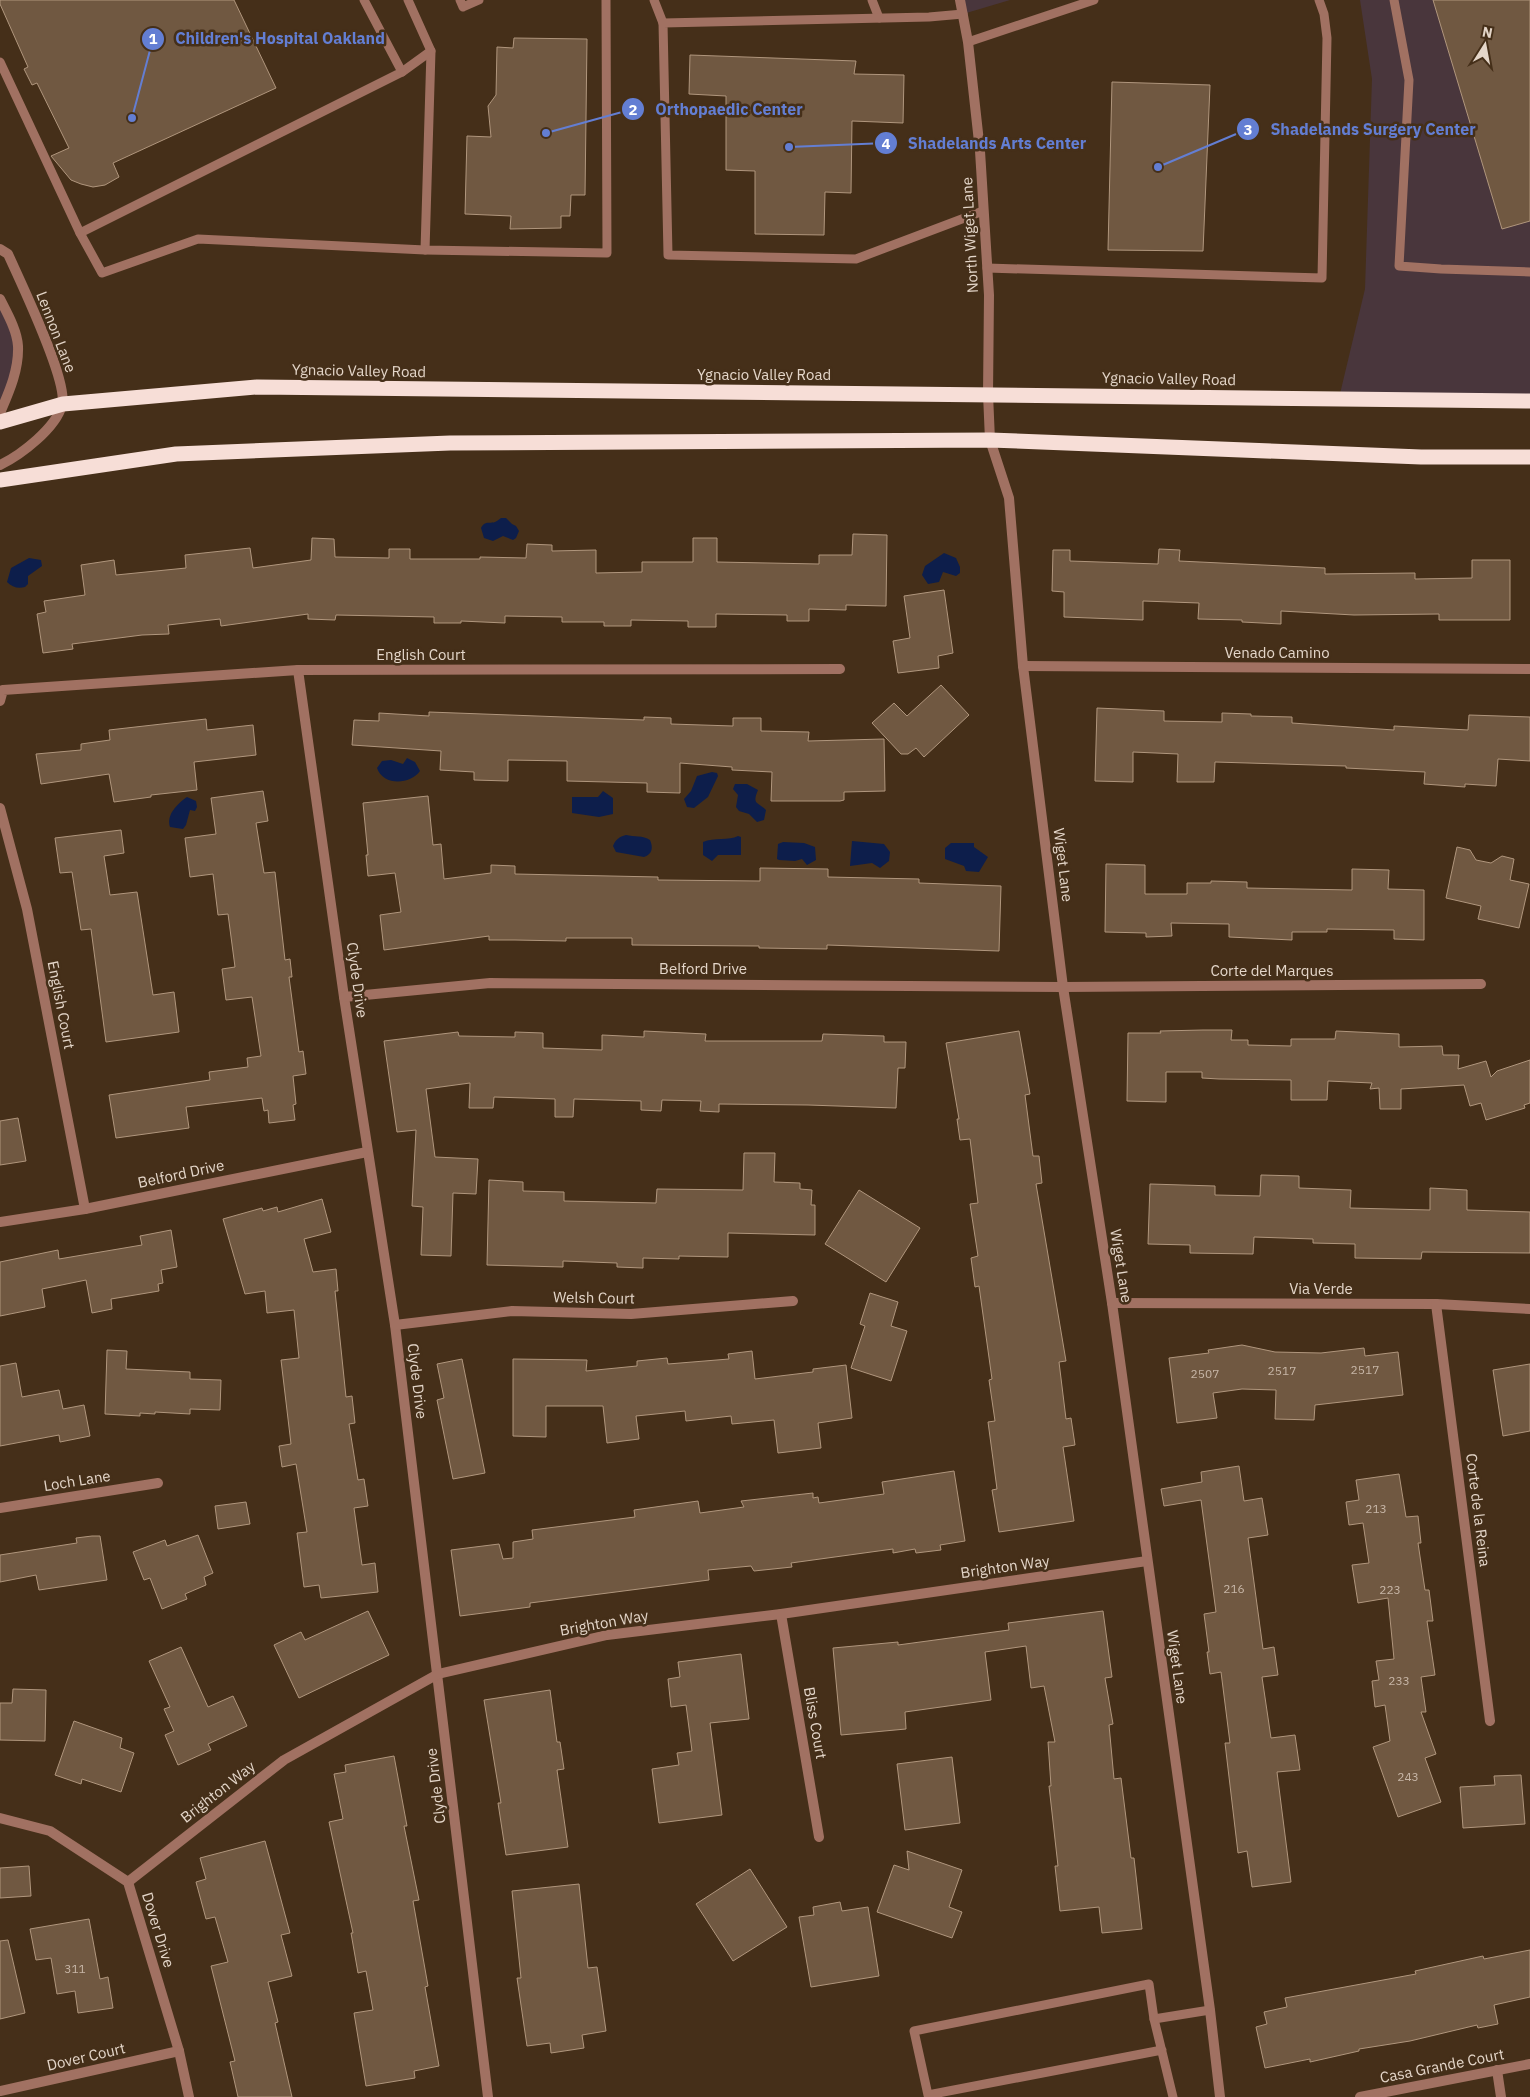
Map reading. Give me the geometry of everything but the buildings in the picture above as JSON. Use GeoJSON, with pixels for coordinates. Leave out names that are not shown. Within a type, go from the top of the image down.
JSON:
{"type":"FeatureCollection","features":[{"type":"Feature","properties":{"kind":"highway","name":"Ygnacio Valley Road"},"geometry":{"type":"LineString","coordinates":[[0,422],[63,404],[257,387],[1530,401]]}},
{"type":"Feature","properties":{"kind":"highway"},"geometry":{"type":"LineString","coordinates":[[0,480],[176,454],[450,443],[990,440],[1421,458],[1530,457]]}},
{"type":"Feature","properties":{"kind":"street","name":"North Wiget Lane"},"geometry":{"type":"LineString","coordinates":[[960,0],[968,42],[987,268],[990,440]]}},
{"type":"Feature","properties":{"kind":"street","name":"Lennon Lane"},"geometry":{"type":"LineString","coordinates":[[0,249],[8,254],[59,373],[63,404]]}},
{"type":"Feature","properties":{"kind":"street"},"geometry":{"type":"LineString","coordinates":[[0,299],[10,320],[18,345],[14,382],[0,413]]}},
{"type":"Feature","properties":{"kind":"street"},"geometry":{"type":"LineString","coordinates":[[0,466],[14,458],[51,426],[63,404]]}},
{"type":"Feature","properties":{"kind":"street","name":"Wiget Lane"},"geometry":{"type":"LineString","coordinates":[[990,440],[1009,498],[1023,666],[1063,987],[1112,1303],[1210,2010],[1220,2097]]}},
{"type":"Feature","properties":{"kind":"street","name":"Venado Camino"},"geometry":{"type":"LineString","coordinates":[[1023,666],[1530,669]]}},
{"type":"Feature","properties":{"kind":"street","name":"English Court"},"geometry":{"type":"LineString","coordinates":[[0,701],[1,688],[298,670],[840,669]]}},
{"type":"Feature","properties":{"kind":"street","name":"Clyde Drive"},"geometry":{"type":"LineString","coordinates":[[298,670],[344,998],[395,1325],[488,2097]]}},
{"type":"Feature","properties":{"kind":"street","name":"English Court"},"geometry":{"type":"LineString","coordinates":[[0,808],[28,909],[85,1209]]}},
{"type":"Feature","properties":{"kind":"street","name":"Belford Drive"},"geometry":{"type":"LineString","coordinates":[[344,998],[490,983],[1063,987]]}},
{"type":"Feature","properties":{"kind":"street","name":"Corte del Marques"},"geometry":{"type":"LineString","coordinates":[[1063,987],[1481,984]]}},
{"type":"Feature","properties":{"kind":"street","name":"Belford Drive"},"geometry":{"type":"LineString","coordinates":[[0,1222],[85,1209],[367,1152]]}},
{"type":"Feature","properties":{"kind":"street","name":"Welsh Court"},"geometry":{"type":"LineString","coordinates":[[395,1325],[512,1311],[631,1314],[792,1301]]}},
{"type":"Feature","properties":{"kind":"street","name":"Via Verde"},"geometry":{"type":"LineString","coordinates":[[1112,1303],[1436,1304],[1530,1309]]}},
{"type":"Feature","properties":{"kind":"street","name":"Corte de la Reina"},"geometry":{"type":"LineString","coordinates":[[1436,1304],[1490,1721]]}},
{"type":"Feature","properties":{"kind":"street","name":"Loch Lane"},"geometry":{"type":"LineString","coordinates":[[0,1508],[158,1483]]}},
{"type":"Feature","properties":{"kind":"street","name":"Brighton Way"},"geometry":{"type":"LineString","coordinates":[[128,1882],[284,1760],[438,1674],[607,1635],[781,1614],[1147,1561]]}},
{"type":"Feature","properties":{"kind":"street","name":"Bliss Court"},"geometry":{"type":"LineString","coordinates":[[781,1614],[819,1837]]}},
{"type":"Feature","properties":{"kind":"street","name":"Dover Drive"},"geometry":{"type":"LineString","coordinates":[[0,1818],[50,1831],[128,1882],[179,2051],[189,2097]]}},
{"type":"Feature","properties":{"kind":"street","name":"Dover Court"},"geometry":{"type":"LineString","coordinates":[[0,2091],[179,2051]]}},
{"type":"Feature","properties":{"kind":"street","name":"Casa Grande Court"},"geometry":{"type":"LineString","coordinates":[[1360,2097],[1530,2064]]}},
{"type":"Feature","properties":{"kind":"street"},"geometry":{"type":"LineString","coordinates":[[1497,2070],[1501,2097]]}},
{"type":"Feature","properties":{"kind":"lane"},"geometry":{"type":"LineString","coordinates":[[364,0],[402,72]]}},
{"type":"Feature","properties":{"kind":"lane"},"geometry":{"type":"LineString","coordinates":[[408,0],[431,50],[425,250]]}},
{"type":"Feature","properties":{"kind":"lane"},"geometry":{"type":"LineString","coordinates":[[460,0],[463,7],[479,0]]}},
{"type":"Feature","properties":{"kind":"lane"},"geometry":{"type":"LineString","coordinates":[[0,62],[80,233],[102,273],[198,238],[425,250],[607,253],[606,0]]}},
{"type":"Feature","properties":{"kind":"lane"},"geometry":{"type":"LineString","coordinates":[[654,0],[663,23],[668,255],[856,259],[983,211]]}},
{"type":"Feature","properties":{"kind":"lane"},"geometry":{"type":"LineString","coordinates":[[872,0],[879,18]]}},
{"type":"Feature","properties":{"kind":"lane"},"geometry":{"type":"LineString","coordinates":[[968,42],[1094,0]]}},
{"type":"Feature","properties":{"kind":"lane"},"geometry":{"type":"LineString","coordinates":[[987,268],[1322,278],[1327,38],[1324,14],[1319,0]]}},
{"type":"Feature","properties":{"kind":"lane"},"geometry":{"type":"LineString","coordinates":[[1394,0],[1409,80],[1400,266],[1530,272]]}},
{"type":"Feature","properties":{"kind":"lane"},"geometry":{"type":"LineString","coordinates":[[663,23],[929,17],[963,14]]}},
{"type":"Feature","properties":{"kind":"lane"},"geometry":{"type":"LineString","coordinates":[[80,233],[402,72],[431,50]]}},
{"type":"Feature","properties":{"kind":"lane"},"geometry":{"type":"LineString","coordinates":[[1162,2050],[928,2095],[914,2031],[1149,1984],[1154,2019],[1162,2050],[1174,2097]]}},
{"type":"Feature","properties":{"kind":"lane"},"geometry":{"type":"LineString","coordinates":[[1154,2019],[1210,2010]]}},
{"type":"Feature","properties":{"kind":"shaded area"},"geometry":{"type":"Polygon","coordinates":[[[960,0],[1010,0],[963,14],[960,0]]]}},
{"type":"Feature","properties":{"kind":"shaded area"},"geometry":{"type":"Polygon","coordinates":[[[1360,0],[1530,0],[1530,401],[1339,398],[1365,289],[1372,79],[1360,0]]]}},
{"type":"Feature","properties":{"kind":"shaded area"},"geometry":{"type":"Polygon","coordinates":[[[0,299],[18,345],[0,413],[0,299]]]}},
{"type":"Feature","properties":{"kind":"water"},"geometry":{"type":"Polygon","coordinates":[[[501,518],[506,518],[516,526],[519,531],[516,538],[513,540],[503,536],[493,541],[484,538],[481,528],[486,523],[496,522],[501,518]]]}},
{"type":"Feature","properties":{"kind":"water"},"geometry":{"type":"Polygon","coordinates":[[[944,553],[956,558],[960,567],[960,573],[956,576],[943,572],[939,582],[928,584],[922,575],[925,566],[944,553]]]}},
{"type":"Feature","properties":{"kind":"water"},"geometry":{"type":"Polygon","coordinates":[[[29,558],[41,560],[42,566],[28,576],[28,584],[25,587],[18,588],[9,584],[7,582],[11,568],[29,558]]]}},
{"type":"Feature","properties":{"kind":"water"},"geometry":{"type":"Polygon","coordinates":[[[407,758],[415,762],[420,771],[416,776],[404,781],[391,781],[380,774],[377,768],[382,761],[391,760],[403,764],[407,758]]]}},
{"type":"Feature","properties":{"kind":"water"},"geometry":{"type":"Polygon","coordinates":[[[712,772],[717,773],[718,776],[708,797],[694,808],[687,807],[684,799],[691,791],[697,776],[712,772]]]}},
{"type":"Feature","properties":{"kind":"water"},"geometry":{"type":"Polygon","coordinates":[[[735,784],[747,784],[758,790],[755,798],[758,804],[766,810],[764,820],[757,822],[749,814],[739,811],[736,807],[738,795],[733,789],[735,784]]]}},
{"type":"Feature","properties":{"kind":"water"},"geometry":{"type":"Polygon","coordinates":[[[603,791],[613,798],[613,814],[599,817],[572,813],[572,797],[598,797],[603,791]]]}},
{"type":"Feature","properties":{"kind":"water"},"geometry":{"type":"Polygon","coordinates":[[[187,797],[196,801],[197,807],[195,811],[190,810],[183,829],[170,827],[171,814],[176,806],[187,797]]]}},
{"type":"Feature","properties":{"kind":"water"},"geometry":{"type":"Polygon","coordinates":[[[626,835],[650,840],[651,852],[644,857],[616,852],[614,844],[618,839],[626,835]]]}},
{"type":"Feature","properties":{"kind":"water"},"geometry":{"type":"Polygon","coordinates":[[[741,837],[741,855],[718,855],[712,861],[703,855],[703,842],[741,837]]]}},
{"type":"Feature","properties":{"kind":"water"},"geometry":{"type":"Polygon","coordinates":[[[852,841],[884,844],[890,852],[889,861],[880,868],[872,863],[850,866],[852,841]]]}},
{"type":"Feature","properties":{"kind":"water"},"geometry":{"type":"Polygon","coordinates":[[[783,842],[804,843],[815,847],[816,860],[807,865],[802,859],[795,861],[777,859],[778,844],[783,842]]]}},
{"type":"Feature","properties":{"kind":"water"},"geometry":{"type":"Polygon","coordinates":[[[951,843],[974,843],[974,847],[988,857],[979,872],[966,871],[964,866],[945,859],[945,848],[951,843]]]}},
{"type":"Feature","properties":{"kind":"place","name":"Children's Hospital Oakland"},"geometry":{"type":"Point","coordinates":[132,118]}},
{"type":"Feature","properties":{"kind":"place","name":"Orthopaedic Center"},"geometry":{"type":"Point","coordinates":[546,133]}},
{"type":"Feature","properties":{"kind":"place","name":"Shadelands Arts Center"},"geometry":{"type":"Point","coordinates":[789,147]}},
{"type":"Feature","properties":{"kind":"place","name":"Shadelands Surgery Center"},"geometry":{"type":"Point","coordinates":[1158,167]}}]}
